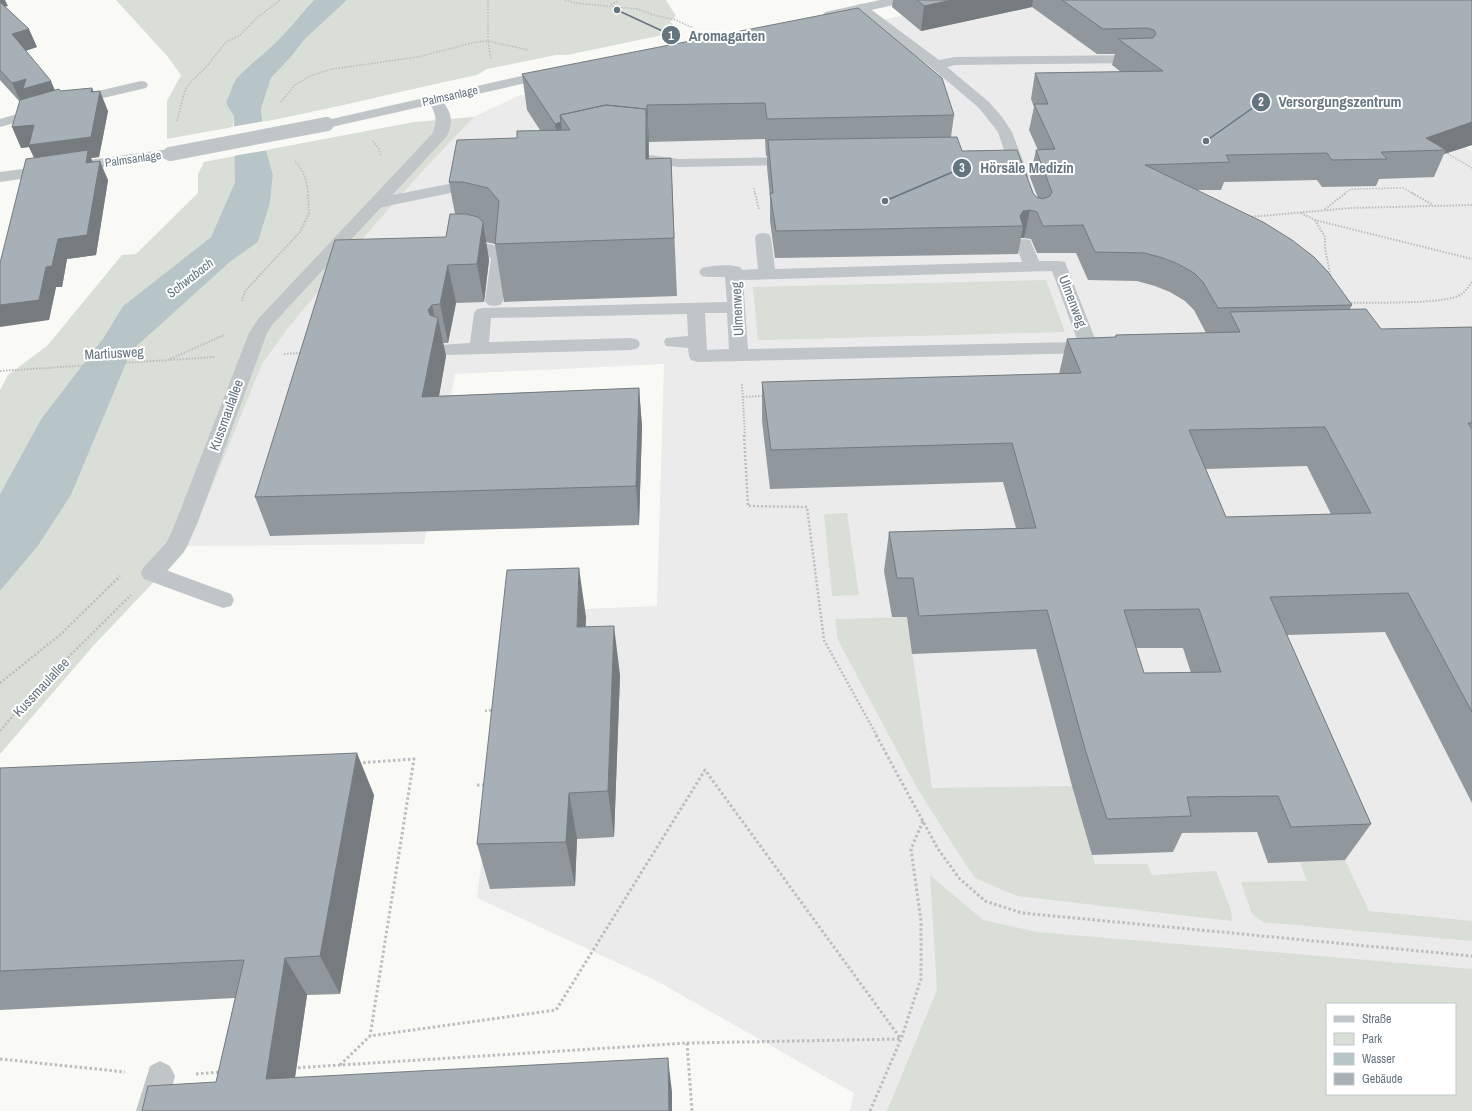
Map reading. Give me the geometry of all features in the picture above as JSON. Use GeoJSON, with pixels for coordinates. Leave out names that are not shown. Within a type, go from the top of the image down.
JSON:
{"type":"FeatureCollection","features":[{"type":"Feature","properties":{"kind":"street"},"geometry":{"type":"LineString","coordinates":[[821,16],[898,0]]}},
{"type":"Feature","properties":{"kind":"street","name":"Palmsanlage"},"geometry":{"type":"LineString","coordinates":[[0,177],[170,154],[327,124],[565,70]]}},
{"type":"Feature","properties":{"kind":"street","name":"Kussmaulallee"},"geometry":{"type":"LineString","coordinates":[[152,573],[176,546],[186,524],[258,333],[265,322],[336,248],[439,136],[445,125],[444,114],[434,99]]}},
{"type":"Feature","properties":{"kind":"street"},"geometry":{"type":"LineString","coordinates":[[763,238],[767,274]]}},
{"type":"Feature","properties":{"kind":"street"},"geometry":{"type":"LineString","coordinates":[[1022,238],[1033,267]]}},
{"type":"Feature","properties":{"kind":"street","name":"Ulmenweg"},"geometry":{"type":"LineString","coordinates":[[1089,347],[1059,266],[767,274],[734,281],[739,355],[1089,347],[1113,346]]}},
{"type":"Feature","properties":{"kind":"street"},"geometry":{"type":"LineString","coordinates":[[709,279],[734,281]]}},
{"type":"Feature","properties":{"kind":"street"},"geometry":{"type":"LineString","coordinates":[[478,348],[483,313],[736,307]]}},
{"type":"Feature","properties":{"kind":"street"},"geometry":{"type":"LineString","coordinates":[[696,308],[698,356],[739,355]]}},
{"type":"Feature","properties":{"kind":"street"},"geometry":{"type":"LineString","coordinates":[[673,342],[697,342]]}},
{"type":"Feature","properties":{"kind":"street"},"geometry":{"type":"LineString","coordinates":[[447,349],[631,344]]}},
{"type":"Feature","properties":{"kind":"lane"},"geometry":{"type":"LineString","coordinates":[[861,8],[937,65],[984,106],[997,120],[1005,132],[1026,191]]}},
{"type":"Feature","properties":{"kind":"lane"},"geometry":{"type":"LineString","coordinates":[[1020,61],[1037,54],[1065,48]]}},
{"type":"Feature","properties":{"kind":"lane"},"geometry":{"type":"LineString","coordinates":[[937,65],[955,61],[1141,59]]}},
{"type":"Feature","properties":{"kind":"lane"},"geometry":{"type":"LineString","coordinates":[[0,123],[141,85]]}},
{"type":"Feature","properties":{"kind":"lane"},"geometry":{"type":"LineString","coordinates":[[630,156],[678,163],[811,160]]}},
{"type":"Feature","properties":{"kind":"lane"},"geometry":{"type":"LineString","coordinates":[[998,156],[1013,156]]}},
{"type":"Feature","properties":{"kind":"lane"},"geometry":{"type":"LineString","coordinates":[[378,203],[493,181]]}},
{"type":"Feature","properties":{"kind":"lane"},"geometry":{"type":"LineString","coordinates":[[443,246],[473,245],[491,249],[499,259],[494,302]]}},
{"type":"Feature","properties":{"kind":"lane"},"geometry":{"type":"LineString","coordinates":[[336,248],[359,247]]}},
{"type":"Feature","properties":{"kind":"lane"},"geometry":{"type":"LineString","coordinates":[[152,573],[223,600]]}},
{"type":"Feature","properties":{"kind":"lane"},"geometry":{"type":"LineString","coordinates":[[151,1111],[160,1076]]}},
{"type":"Feature","properties":{"kind":"path"},"geometry":{"type":"LineString","coordinates":[[176,126],[185,90],[191,82],[207,66],[226,42],[240,35],[258,17],[280,0]]}},
{"type":"Feature","properties":{"kind":"path"},"geometry":{"type":"LineString","coordinates":[[488,0],[488,41]]}},
{"type":"Feature","properties":{"kind":"path"},"geometry":{"type":"LineString","coordinates":[[565,0],[575,3],[611,5],[638,9],[653,15],[673,19],[693,28]]}},
{"type":"Feature","properties":{"kind":"path"},"geometry":{"type":"LineString","coordinates":[[611,5],[619,0]]}},
{"type":"Feature","properties":{"kind":"path"},"geometry":{"type":"LineString","coordinates":[[1445,152],[1472,168]]}},
{"type":"Feature","properties":{"kind":"path"},"geometry":{"type":"LineString","coordinates":[[1325,209],[1351,189],[1403,188],[1433,205]]}},
{"type":"Feature","properties":{"kind":"path"},"geometry":{"type":"LineString","coordinates":[[1248,216],[1325,209],[1472,205]]}},
{"type":"Feature","properties":{"kind":"path"},"geometry":{"type":"LineString","coordinates":[[1301,212],[1314,220],[1472,259]]}},
{"type":"Feature","properties":{"kind":"path"},"geometry":{"type":"LineString","coordinates":[[1314,220],[1325,237],[1325,248],[1331,278]]}},
{"type":"Feature","properties":{"kind":"path"},"geometry":{"type":"LineString","coordinates":[[1344,303],[1434,301],[1450,299],[1462,294],[1472,282]]}},
{"type":"Feature","properties":{"kind":"path"},"geometry":{"type":"LineString","coordinates":[[168,360],[225,334]]}},
{"type":"Feature","properties":{"kind":"path"},"geometry":{"type":"LineString","coordinates":[[291,354],[304,353]]}},
{"type":"Feature","properties":{"kind":"path","name":"Martiusweg"},"geometry":{"type":"LineString","coordinates":[[0,371],[222,356]]}},
{"type":"Feature","properties":{"kind":"path"},"geometry":{"type":"LineString","coordinates":[[766,396],[743,397],[748,506],[807,507],[824,640],[938,849],[959,878],[985,900],[1022,913],[1472,956]]}},
{"type":"Feature","properties":{"kind":"path","name":"Kussmaulallee"},"geometry":{"type":"LineString","coordinates":[[0,731],[34,691],[152,573]]}},
{"type":"Feature","properties":{"kind":"path"},"geometry":{"type":"LineString","coordinates":[[0,683],[61,634]]}},
{"type":"Feature","properties":{"kind":"path"},"geometry":{"type":"LineString","coordinates":[[485,711],[497,710]]}},
{"type":"Feature","properties":{"kind":"path"},"geometry":{"type":"LineString","coordinates":[[351,763],[414,759],[370,1036]]}},
{"type":"Feature","properties":{"kind":"path"},"geometry":{"type":"LineString","coordinates":[[340,1065],[370,1036],[556,1010],[705,770],[901,1039]]}},
{"type":"Feature","properties":{"kind":"path"},"geometry":{"type":"LineString","coordinates":[[477,785],[489,786]]}},
{"type":"Feature","properties":{"kind":"path"},"geometry":{"type":"LineString","coordinates":[[870,1111],[901,1039],[920,980],[920,921],[911,849],[923,821]]}},
{"type":"Feature","properties":{"kind":"path"},"geometry":{"type":"LineString","coordinates":[[285,1068],[687,1043],[901,1039]]}},
{"type":"Feature","properties":{"kind":"path"},"geometry":{"type":"LineString","coordinates":[[687,1043],[692,1111]]}},
{"type":"Feature","properties":{"kind":"path"},"geometry":{"type":"LineString","coordinates":[[0,1059],[160,1076],[222,1072]]}},
{"type":"Feature","properties":{"kind":"shaded area"},"geometry":{"type":"Polygon","coordinates":[[[970,0],[1237,0],[1328,68],[1472,151],[1472,1111],[850,1111],[854,1093],[655,980],[477,898],[512,612],[657,606],[664,364],[455,374],[424,544],[188,546],[262,364],[288,328],[372,228],[418,176],[474,117],[518,96],[878,21],[970,0]]]}},
{"type":"Feature","properties":{"kind":"green space"},"geometry":{"type":"Polygon","coordinates":[[[116,0],[314,0],[278,41],[236,79],[226,102],[234,116],[233,127],[167,139],[167,101],[181,75],[168,57],[116,0]]]}},
{"type":"Feature","properties":{"kind":"green space"},"geometry":{"type":"Polygon","coordinates":[[[347,0],[666,0],[676,16],[670,22],[682,31],[567,55],[556,55],[487,69],[477,75],[263,122],[261,109],[271,78],[305,39],[347,0]]]}},
{"type":"Feature","properties":{"kind":"green space"},"geometry":{"type":"Polygon","coordinates":[[[474,117],[418,176],[372,228],[288,328],[262,364],[188,546],[94,645],[0,754],[0,591],[38,546],[71,495],[130,351],[230,262],[258,242],[270,203],[273,175],[266,150],[414,122],[474,117]]]}},
{"type":"Feature","properties":{"kind":"green space"},"geometry":{"type":"Polygon","coordinates":[[[235,156],[235,182],[211,237],[123,306],[104,337],[41,419],[0,494],[0,390],[8,375],[47,346],[122,255],[136,254],[198,193],[198,174],[204,162],[235,156]]]}},
{"type":"Feature","properties":{"kind":"green space"},"geometry":{"type":"Polygon","coordinates":[[[1046,280],[1065,332],[758,340],[753,287],[1046,280]]]}},
{"type":"Feature","properties":{"kind":"green space"},"geometry":{"type":"Polygon","coordinates":[[[847,513],[859,595],[832,596],[824,514],[847,513]]]}},
{"type":"Feature","properties":{"kind":"green space"},"geometry":{"type":"Polygon","coordinates":[[[907,617],[932,788],[1072,786],[1095,864],[1147,864],[1152,875],[1216,871],[1231,910],[1232,921],[1017,896],[975,878],[917,788],[838,640],[835,619],[907,617]]]}},
{"type":"Feature","properties":{"kind":"green space"},"geometry":{"type":"Polygon","coordinates":[[[1345,860],[1369,911],[1472,921],[1472,941],[1263,922],[1252,914],[1241,882],[1307,881],[1300,862],[1345,860]]]}},
{"type":"Feature","properties":{"kind":"green space"},"geometry":{"type":"Polygon","coordinates":[[[930,875],[983,920],[1037,932],[1472,969],[1472,1111],[887,1111],[937,990],[930,875]]]}},
{"type":"Feature","properties":{"kind":"water","name":"Schwabach"},"geometry":{"type":"Polygon","coordinates":[[[314,0],[347,0],[305,39],[271,78],[261,109],[266,150],[273,175],[270,203],[258,242],[230,262],[131,351],[71,495],[38,546],[0,591],[0,494],[41,419],[104,337],[123,306],[211,237],[235,182],[234,116],[226,102],[233,84],[249,66],[283,35],[314,0]]]}},
{"type":"Feature","properties":{"kind":"pier"},"geometry":{"type":"Polygon","coordinates":[[[265,121],[268,150],[233,156],[231,127],[265,121]]]}},
{"type":"Feature","properties":{"kind":"building"},"geometry":{"type":"Polygon","coordinates":[[[917,0],[952,0],[924,6],[917,0]]]}},
{"type":"Feature","properties":{"kind":"building"},"geometry":{"type":"Polygon","coordinates":[[[1062,0],[1472,0],[1472,122],[1426,138],[1446,150],[1381,152],[1387,159],[1332,160],[1327,153],[1226,155],[1230,162],[1145,165],[1263,222],[1292,240],[1314,257],[1328,272],[1352,305],[1218,308],[1203,282],[1194,273],[1178,264],[1145,253],[1095,252],[1083,225],[1043,226],[1037,212],[1030,210],[1023,211],[1020,216],[1023,226],[776,231],[770,193],[773,193],[768,140],[957,137],[962,151],[1017,150],[1033,193],[1036,197],[1043,199],[1050,196],[1052,192],[1036,150],[1055,149],[1034,104],[1048,104],[1035,73],[1163,71],[1118,39],[1153,38],[1156,34],[1154,30],[1147,28],[1103,29],[1062,0]]]}},
{"type":"Feature","properties":{"kind":"building"},"geometry":{"type":"Polygon","coordinates":[[[0,2],[29,29],[12,34],[51,81],[23,89],[26,79],[12,83],[0,70],[0,2]]]}},
{"type":"Feature","properties":{"kind":"building"},"geometry":{"type":"Polygon","coordinates":[[[858,8],[942,78],[954,115],[767,119],[765,103],[647,105],[647,116],[646,109],[606,105],[560,115],[561,122],[555,124],[522,74],[858,8]]]}},
{"type":"Feature","properties":{"kind":"building"},"geometry":{"type":"Polygon","coordinates":[[[92,88],[91,92],[100,91],[91,137],[29,145],[34,125],[12,127],[20,100],[59,89],[60,91],[92,88]]]}},
{"type":"Feature","properties":{"kind":"building"},"geometry":{"type":"Polygon","coordinates":[[[606,105],[646,109],[646,159],[671,158],[674,238],[495,244],[499,201],[488,188],[463,182],[449,182],[457,140],[517,138],[517,131],[570,130],[560,115],[606,105]]]}},
{"type":"Feature","properties":{"kind":"building"},"geometry":{"type":"Polygon","coordinates":[[[88,150],[86,163],[100,161],[87,235],[58,239],[52,266],[46,267],[39,300],[0,305],[0,263],[26,159],[88,150]]]}},
{"type":"Feature","properties":{"kind":"building"},"geometry":{"type":"Polygon","coordinates":[[[450,214],[466,214],[478,217],[483,222],[477,264],[448,265],[440,304],[432,305],[428,310],[430,315],[438,318],[422,397],[639,388],[636,486],[255,497],[335,240],[446,237],[450,214]]]}},
{"type":"Feature","properties":{"kind":"building"},"geometry":{"type":"Polygon","coordinates":[[[1366,309],[1381,329],[1472,327],[1472,423],[1468,423],[1472,429],[1472,712],[1408,593],[1270,597],[1371,824],[1291,827],[1278,796],[1187,797],[1191,816],[1107,819],[1085,749],[1047,610],[919,616],[913,578],[897,578],[889,532],[1036,528],[1012,443],[771,450],[762,382],[1081,373],[1067,339],[1116,337],[1116,335],[1240,332],[1230,312],[1366,309]],[[1325,427],[1189,430],[1226,517],[1371,513],[1325,427]],[[1199,609],[1124,610],[1144,673],[1221,672],[1199,609]]]}},
{"type":"Feature","properties":{"kind":"building"},"geometry":{"type":"Polygon","coordinates":[[[579,568],[577,627],[614,626],[608,791],[569,793],[566,842],[477,844],[507,570],[579,568]]]}},
{"type":"Feature","properties":{"kind":"building"},"geometry":{"type":"Polygon","coordinates":[[[357,753],[320,956],[285,958],[266,1079],[668,1058],[669,1111],[142,1111],[148,1086],[216,1082],[244,960],[0,971],[0,768],[357,753]]]}},
{"type":"Feature","properties":{"kind":"place","name":"Aromagarten"},"geometry":{"type":"Point","coordinates":[617,10]}},
{"type":"Feature","properties":{"kind":"place","name":"Versorgungszentrum"},"geometry":{"type":"Point","coordinates":[1206,141]}},
{"type":"Feature","properties":{"kind":"place","name":"Hörsäle Medizin"},"geometry":{"type":"Point","coordinates":[885,201]}}]}
